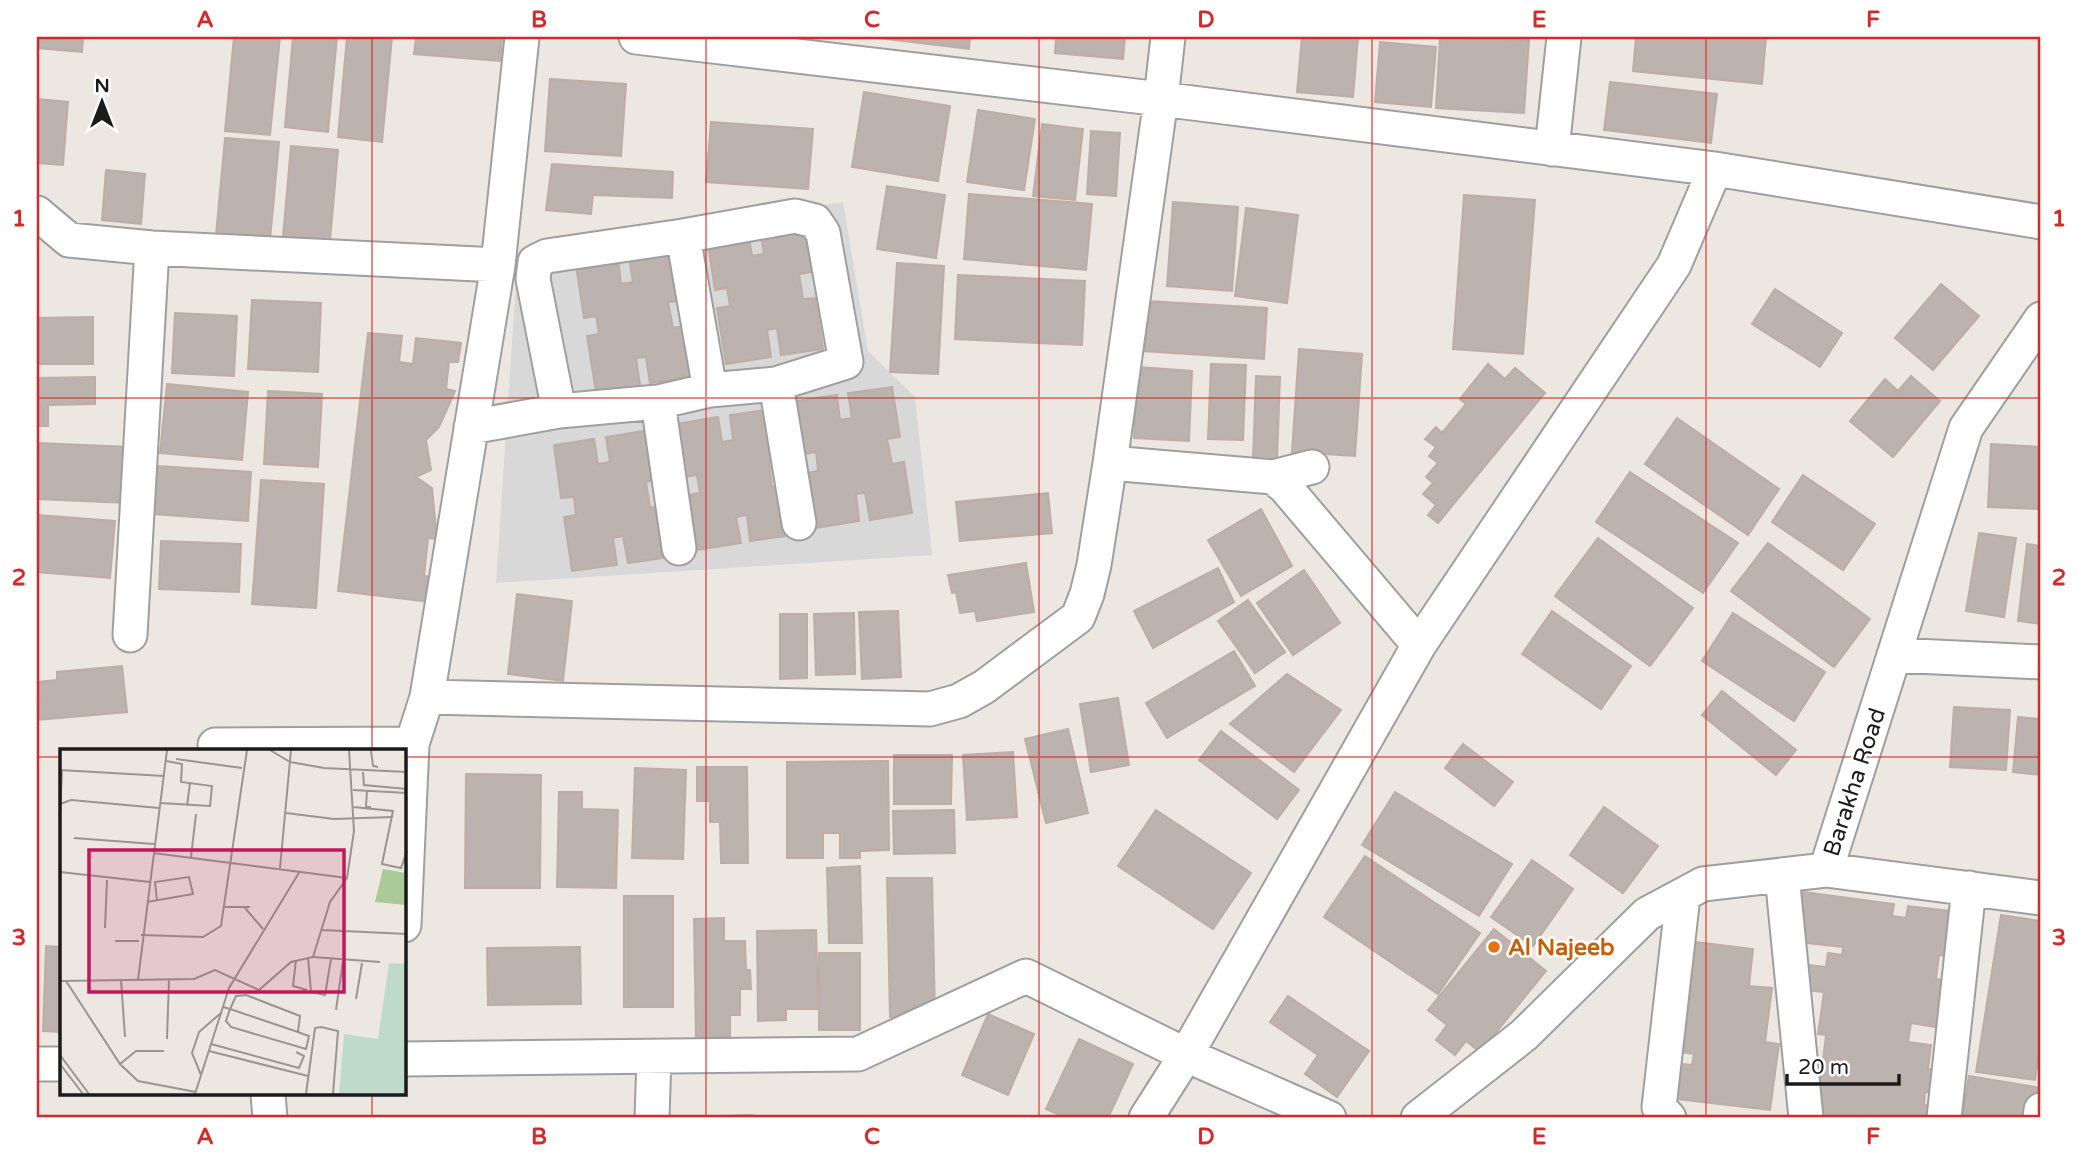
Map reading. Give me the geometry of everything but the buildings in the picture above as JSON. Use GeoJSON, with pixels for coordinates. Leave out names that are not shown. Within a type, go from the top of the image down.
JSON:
{"type":"FeatureCollection","features":[{"type":"Feature","properties":{"kind":"street"},"geometry":{"type":"LineString","coordinates":[[406,880],[412,744],[427,697],[498,265],[522,37]]}},
{"type":"Feature","properties":{"kind":"street"},"geometry":{"type":"LineString","coordinates":[[636,37],[829,48],[1161,99],[1715,169],[2041,222]]}},
{"type":"Feature","properties":{"kind":"street"},"geometry":{"type":"LineString","coordinates":[[427,697],[930,709],[959,701],[984,687],[1078,617],[1094,565],[1111,463],[1168,37]]}},
{"type":"Feature","properties":{"kind":"street"},"geometry":{"type":"LineString","coordinates":[[1552,149],[1564,37]]}},
{"type":"Feature","properties":{"kind":"street"},"geometry":{"type":"LineString","coordinates":[[1146,1118],[1186,1055],[1419,645],[1674,265],[1715,169]]}},
{"type":"Feature","properties":{"kind":"street"},"geometry":{"type":"LineString","coordinates":[[37,213],[69,240],[152,248],[498,265]]}},
{"type":"Feature","properties":{"kind":"street"},"geometry":{"type":"LineString","coordinates":[[471,427],[559,411],[658,402],[710,390],[776,384],[846,362],[822,233],[815,221],[795,216],[547,256],[535,262],[533,279],[559,411]]}},
{"type":"Feature","properties":{"kind":"street"},"geometry":{"type":"LineString","coordinates":[[683,236],[710,390]]}},
{"type":"Feature","properties":{"kind":"street"},"geometry":{"type":"LineString","coordinates":[[131,635],[152,248]]}},
{"type":"Feature","properties":{"kind":"street","name":"Barakha Road"},"geometry":{"type":"LineString","coordinates":[[1418,1118],[1524,1035],[1647,914],[1703,884],[1826,870],[1966,428],[2041,319]]}},
{"type":"Feature","properties":{"kind":"street"},"geometry":{"type":"LineString","coordinates":[[776,384],[799,523]]}},
{"type":"Feature","properties":{"kind":"street"},"geometry":{"type":"LineString","coordinates":[[658,402],[679,548]]}},
{"type":"Feature","properties":{"kind":"street"},"geometry":{"type":"LineString","coordinates":[[1111,463],[1273,477],[1312,467]]}},
{"type":"Feature","properties":{"kind":"street"},"geometry":{"type":"LineString","coordinates":[[1273,477],[1285,487],[1419,645]]}},
{"type":"Feature","properties":{"kind":"street"},"geometry":{"type":"LineString","coordinates":[[1895,655],[2041,662]]}},
{"type":"Feature","properties":{"kind":"street"},"geometry":{"type":"LineString","coordinates":[[215,746],[412,744]]}},
{"type":"Feature","properties":{"kind":"street"},"geometry":{"type":"LineString","coordinates":[[1826,870],[2041,898]]}},
{"type":"Feature","properties":{"kind":"street"},"geometry":{"type":"LineString","coordinates":[[1782,874],[1806,1118]]}},
{"type":"Feature","properties":{"kind":"street"},"geometry":{"type":"LineString","coordinates":[[1944,1118],[1969,888]]}},
{"type":"Feature","properties":{"kind":"street"},"geometry":{"type":"LineString","coordinates":[[1669,1118],[1660,1107],[1683,896]]}},
{"type":"Feature","properties":{"kind":"street"},"geometry":{"type":"LineString","coordinates":[[406,1059],[858,1054],[1026,976],[1186,1055],[1325,1117]]}},
{"type":"Feature","properties":{"kind":"street"},"geometry":{"type":"LineString","coordinates":[[652,1118],[654,1057]]}},
{"type":"Feature","properties":{"kind":"street"},"geometry":{"type":"LineString","coordinates":[[37,1064],[60,1064]]}},
{"type":"Feature","properties":{"kind":"street"},"geometry":{"type":"LineString","coordinates":[[268,1096],[270,1118]]}},
{"type":"Feature","properties":{"kind":"street"},"geometry":{"type":"LineString","coordinates":[[2040,1118],[2041,1110]]}},
{"type":"Feature","properties":{"kind":"shaded area"},"geometry":{"type":"Polygon","coordinates":[[[843,202],[868,351],[915,397],[932,555],[496,583],[518,252],[843,202]]]}},
{"type":"Feature","properties":{"kind":"place","name":"Al Najeeb"},"geometry":{"type":"Point","coordinates":[1494,947]}}]}
